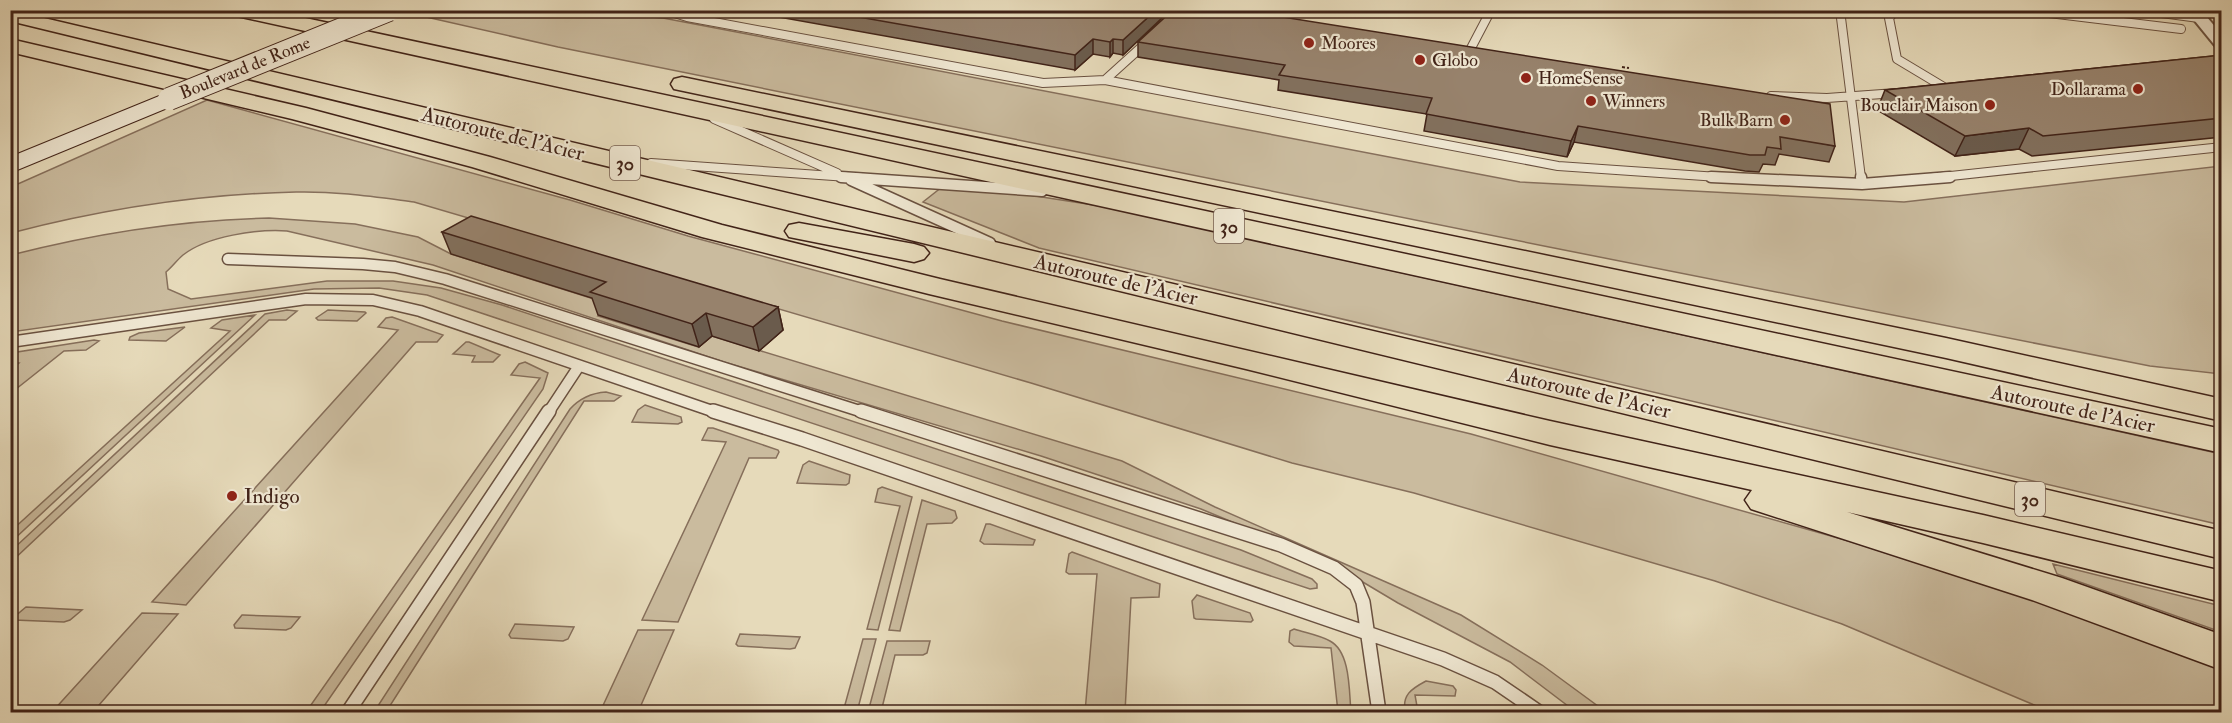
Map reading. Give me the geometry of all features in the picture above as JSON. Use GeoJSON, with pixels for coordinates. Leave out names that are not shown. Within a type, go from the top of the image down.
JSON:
{"type":"FeatureCollection","features":[{"type":"Feature","properties":{"kind":"highway","name":"Autoroute de l'Acier"},"geometry":{"type":"LineString","coordinates":[[237,10],[348,25],[695,110],[2222,441]]}},
{"type":"Feature","properties":{"kind":"highway"},"geometry":{"type":"LineString","coordinates":[[337,10],[348,25],[394,17]]}},
{"type":"Feature","properties":{"kind":"highway","name":"Autoroute de l'Acier"},"geometry":{"type":"LineString","coordinates":[[10,15],[263,72],[613,160],[2222,545]]}},
{"type":"Feature","properties":{"kind":"highway"},"geometry":{"type":"LineString","coordinates":[[453,35],[1946,348],[2222,411]]}},
{"type":"Feature","properties":{"kind":"highway"},"geometry":{"type":"LineString","coordinates":[[10,45],[287,110],[481,162],[712,231],[839,263],[1550,433],[1983,529],[2222,587]]}},
{"type":"Feature","properties":{"kind":"highway"},"geometry":{"type":"LineString","coordinates":[[481,162],[849,241],[1239,310]]}},
{"type":"Feature","properties":{"kind":"highway"},"geometry":{"type":"LineString","coordinates":[[1946,348],[2222,390]]}},
{"type":"Feature","properties":{"kind":"highway"},"geometry":{"type":"LineString","coordinates":[[1550,433],[2047,589],[2222,652]]}},
{"type":"Feature","properties":{"kind":"main road","name":"Boulevard de Rome"},"geometry":{"type":"LineString","coordinates":[[10,159],[394,17]]}},
{"type":"Feature","properties":{"kind":"main road","name":"Boulevard de Rome"},"geometry":{"type":"LineString","coordinates":[[10,166],[169,99]]}},
{"type":"Feature","properties":{"kind":"street"},"geometry":{"type":"LineString","coordinates":[[2196,14],[2222,45]]}},
{"type":"Feature","properties":{"kind":"lane"},"geometry":{"type":"LineString","coordinates":[[665,10],[687,17],[1043,83],[1106,80],[1558,166],[1775,181],[1862,184],[1969,175],[2222,147]]}},
{"type":"Feature","properties":{"kind":"lane"},"geometry":{"type":"LineString","coordinates":[[1470,50],[1491,10]]}},
{"type":"Feature","properties":{"kind":"lane"},"geometry":{"type":"LineString","coordinates":[[1840,10],[1862,184]]}},
{"type":"Feature","properties":{"kind":"lane"},"geometry":{"type":"LineString","coordinates":[[1896,10],[1889,18],[1897,59],[1947,89]]}},
{"type":"Feature","properties":{"kind":"lane"},"geometry":{"type":"LineString","coordinates":[[2024,10],[2181,29]]}},
{"type":"Feature","properties":{"kind":"lane"},"geometry":{"type":"LineString","coordinates":[[2139,10],[2196,14]]}},
{"type":"Feature","properties":{"kind":"lane"},"geometry":{"type":"LineString","coordinates":[[1106,80],[1153,36]]}},
{"type":"Feature","properties":{"kind":"lane"},"geometry":{"type":"LineString","coordinates":[[1461,49],[1480,52]]}},
{"type":"Feature","properties":{"kind":"lane"},"geometry":{"type":"LineString","coordinates":[[1928,91],[1958,88]]}},
{"type":"Feature","properties":{"kind":"lane"},"geometry":{"type":"LineString","coordinates":[[1764,95],[1851,97],[1906,93]]}},
{"type":"Feature","properties":{"kind":"lane"},"geometry":{"type":"LineString","coordinates":[[695,110],[1023,258]]}},
{"type":"Feature","properties":{"kind":"lane"},"geometry":{"type":"LineString","coordinates":[[613,160],[1084,194]]}},
{"type":"Feature","properties":{"kind":"lane"},"geometry":{"type":"LineString","coordinates":[[228,259],[363,264],[395,267],[445,279],[1281,545],[1334,568],[1356,585],[1363,602],[1378,712]]}},
{"type":"Feature","properties":{"kind":"lane"},"geometry":{"type":"LineString","coordinates":[[10,342],[306,299],[352,299],[389,303],[420,311],[833,450],[1443,658],[1495,682],[1539,712]]}},
{"type":"Feature","properties":{"kind":"lane"},"geometry":{"type":"LineString","coordinates":[[348,712],[579,366]]}},
{"type":"Feature","properties":{"kind":"path"},"geometry":{"type":"LineString","coordinates":[[1622,67],[1629,68]]}},
{"type":"Feature","properties":{"kind":"shaded area"},"geometry":{"type":"Polygon","coordinates":[[[422,10],[566,10],[663,18],[1520,182],[1904,202],[2221,166],[2221,374],[2150,366],[1549,247],[558,47],[413,14],[422,10]]]}},
{"type":"Feature","properties":{"kind":"shaded area"},"geometry":{"type":"Polygon","coordinates":[[[207,100],[570,200],[688,236],[1002,321],[1471,434],[1852,542],[2110,625],[2221,669],[2221,712],[2051,712],[1842,624],[1715,581],[1414,493],[1292,463],[1031,383],[414,202],[311,192],[260,193],[152,204],[11,233],[11,187],[207,100]]]}},
{"type":"Feature","properties":{"kind":"shaded area"},"geometry":{"type":"Polygon","coordinates":[[[942,187],[1016,193],[1100,206],[2221,454],[2221,525],[1039,248],[923,202],[942,187]]]}},
{"type":"Feature","properties":{"kind":"shaded area"},"geometry":{"type":"Polygon","coordinates":[[[269,218],[355,224],[418,237],[451,254],[613,305],[598,316],[698,347],[712,336],[1122,461],[1215,507],[1461,615],[1542,665],[1606,712],[1576,712],[1510,662],[1398,603],[1351,575],[1309,554],[1201,509],[1041,456],[724,362],[433,265],[287,231],[275,231],[233,235],[205,243],[183,255],[166,272],[168,289],[191,299],[327,281],[393,281],[441,288],[502,305],[1241,550],[1312,579],[1317,584],[1317,588],[1310,589],[427,295],[379,288],[314,289],[11,332],[11,255],[75,240],[139,229],[269,218]]]}},
{"type":"Feature","properties":{"kind":"shaded area"},"geometry":{"type":"Polygon","coordinates":[[[287,310],[297,311],[286,320],[269,320],[11,562],[11,551],[265,314],[287,310]]]}},
{"type":"Feature","properties":{"kind":"shaded area"},"geometry":{"type":"Polygon","coordinates":[[[328,310],[366,313],[357,321],[318,320],[316,318],[328,310]]]}},
{"type":"Feature","properties":{"kind":"shaded area"},"geometry":{"type":"Polygon","coordinates":[[[255,315],[11,542],[11,531],[230,331],[211,328],[222,320],[255,315]]]}},
{"type":"Feature","properties":{"kind":"shaded area"},"geometry":{"type":"Polygon","coordinates":[[[392,317],[443,335],[437,342],[416,342],[186,605],[152,602],[398,330],[378,327],[386,318],[392,317]]]}},
{"type":"Feature","properties":{"kind":"shaded area"},"geometry":{"type":"Polygon","coordinates":[[[185,327],[166,341],[129,340],[130,337],[139,333],[185,327]]]}},
{"type":"Feature","properties":{"kind":"shaded area"},"geometry":{"type":"Polygon","coordinates":[[[99,341],[86,350],[64,351],[11,393],[11,370],[19,363],[11,362],[11,353],[99,341]]]}},
{"type":"Feature","properties":{"kind":"shaded area"},"geometry":{"type":"Polygon","coordinates":[[[466,342],[500,355],[493,362],[472,362],[475,356],[453,354],[466,342]]]}},
{"type":"Feature","properties":{"kind":"shaded area"},"geometry":{"type":"Polygon","coordinates":[[[525,362],[548,373],[543,389],[320,712],[306,712],[540,378],[511,375],[519,364],[525,362]]]}},
{"type":"Feature","properties":{"kind":"shaded area"},"geometry":{"type":"Polygon","coordinates":[[[606,392],[621,396],[614,401],[584,401],[386,712],[374,712],[570,409],[586,397],[606,392]]]}},
{"type":"Feature","properties":{"kind":"shaded area"},"geometry":{"type":"Polygon","coordinates":[[[645,405],[681,417],[682,422],[678,424],[632,422],[638,410],[645,405]]]}},
{"type":"Feature","properties":{"kind":"shaded area"},"geometry":{"type":"Polygon","coordinates":[[[708,428],[779,452],[776,458],[749,458],[678,622],[642,620],[726,442],[702,440],[708,428]]]}},
{"type":"Feature","properties":{"kind":"shaded area"},"geometry":{"type":"Polygon","coordinates":[[[809,461],[850,475],[849,483],[846,485],[797,483],[803,465],[809,461]]]}},
{"type":"Feature","properties":{"kind":"shaded area"},"geometry":{"type":"Polygon","coordinates":[[[882,487],[912,497],[878,630],[867,629],[900,506],[875,502],[878,489],[882,487]]]}},
{"type":"Feature","properties":{"kind":"shaded area"},"geometry":{"type":"Polygon","coordinates":[[[922,500],[955,511],[957,518],[952,523],[927,524],[900,631],[889,630],[922,500]]]}},
{"type":"Feature","properties":{"kind":"shaded area"},"geometry":{"type":"Polygon","coordinates":[[[986,524],[1035,540],[1033,545],[984,544],[980,541],[986,524]]]}},
{"type":"Feature","properties":{"kind":"shaded area"},"geometry":{"type":"Polygon","coordinates":[[[1072,552],[1160,584],[1159,597],[1131,598],[1125,712],[1085,712],[1097,574],[1069,574],[1066,572],[1069,554],[1072,552]]]}},
{"type":"Feature","properties":{"kind":"shaded area"},"geometry":{"type":"Polygon","coordinates":[[[2053,564],[2221,606],[2221,632],[2057,574],[2053,564]]]}},
{"type":"Feature","properties":{"kind":"shaded area"},"geometry":{"type":"Polygon","coordinates":[[[1197,595],[1250,613],[1253,620],[1251,622],[1196,619],[1192,601],[1197,595]]]}},
{"type":"Feature","properties":{"kind":"shaded area"},"geometry":{"type":"Polygon","coordinates":[[[26,607],[82,610],[64,622],[14,620],[13,618],[26,607]]]}},
{"type":"Feature","properties":{"kind":"shaded area"},"geometry":{"type":"Polygon","coordinates":[[[142,613],[178,614],[93,712],[52,712],[142,613]]]}},
{"type":"Feature","properties":{"kind":"shaded area"},"geometry":{"type":"Polygon","coordinates":[[[242,615],[300,617],[291,628],[286,630],[235,628],[234,625],[242,615]]]}},
{"type":"Feature","properties":{"kind":"shaded area"},"geometry":{"type":"Polygon","coordinates":[[[515,624],[574,627],[568,639],[563,641],[511,638],[509,635],[515,624]]]}},
{"type":"Feature","properties":{"kind":"shaded area"},"geometry":{"type":"Polygon","coordinates":[[[1294,629],[1326,639],[1337,646],[1348,673],[1351,712],[1338,712],[1331,648],[1294,646],[1289,642],[1290,631],[1294,629]]]}},
{"type":"Feature","properties":{"kind":"shaded area"},"geometry":{"type":"Polygon","coordinates":[[[638,630],[674,630],[638,712],[600,712],[638,630]]]}},
{"type":"Feature","properties":{"kind":"shaded area"},"geometry":{"type":"Polygon","coordinates":[[[740,634],[800,637],[795,648],[790,649],[738,646],[736,644],[740,634]]]}},
{"type":"Feature","properties":{"kind":"shaded area"},"geometry":{"type":"Polygon","coordinates":[[[863,639],[876,639],[857,712],[843,712],[863,639]]]}},
{"type":"Feature","properties":{"kind":"shaded area"},"geometry":{"type":"Polygon","coordinates":[[[887,641],[930,641],[927,653],[923,655],[895,655],[881,712],[868,712],[887,641]]]}},
{"type":"Feature","properties":{"kind":"shaded area"},"geometry":{"type":"Polygon","coordinates":[[[1426,681],[1453,686],[1456,690],[1455,696],[1415,695],[1418,712],[1405,712],[1406,697],[1426,681]]]}},
{"type":"Feature","properties":{"kind":"building"},"geometry":{"type":"Polygon","coordinates":[[[819,10],[1156,10],[1123,40],[1113,39],[1110,42],[1093,39],[1075,55],[819,10]]]}},
{"type":"Feature","properties":{"kind":"building"},"geometry":{"type":"Polygon","coordinates":[[[1173,10],[1238,10],[1830,104],[1835,146],[1780,137],[1781,149],[1767,147],[1765,155],[1750,155],[1578,126],[1571,141],[1426,114],[1432,98],[1279,75],[1285,65],[1138,42],[1173,10]]]}},
{"type":"Feature","properties":{"kind":"building"},"geometry":{"type":"Polygon","coordinates":[[[2222,55],[2222,118],[2043,136],[2029,128],[1965,136],[1885,90],[2222,55]]]}},
{"type":"Feature","properties":{"kind":"building"},"geometry":{"type":"Polygon","coordinates":[[[471,216],[778,307],[753,327],[706,313],[692,324],[590,292],[606,282],[442,232],[471,216]]]}},
{"type":"Feature","properties":{"kind":"place","name":"Moores"},"geometry":{"type":"Point","coordinates":[1309,43]}},
{"type":"Feature","properties":{"kind":"place","name":"Globo"},"geometry":{"type":"Point","coordinates":[1420,60]}},
{"type":"Feature","properties":{"kind":"place","name":"HomeSense"},"geometry":{"type":"Point","coordinates":[1526,78]}},
{"type":"Feature","properties":{"kind":"place","name":"Dollarama"},"geometry":{"type":"Point","coordinates":[2138,89]}},
{"type":"Feature","properties":{"kind":"place","name":"Winners"},"geometry":{"type":"Point","coordinates":[1591,101]}},
{"type":"Feature","properties":{"kind":"place","name":"Bouclair Maison"},"geometry":{"type":"Point","coordinates":[1990,105]}},
{"type":"Feature","properties":{"kind":"place","name":"Bulk Barn"},"geometry":{"type":"Point","coordinates":[1785,120]}},
{"type":"Feature","properties":{"kind":"place","name":"Indigo"},"geometry":{"type":"Point","coordinates":[232,496]}}]}
